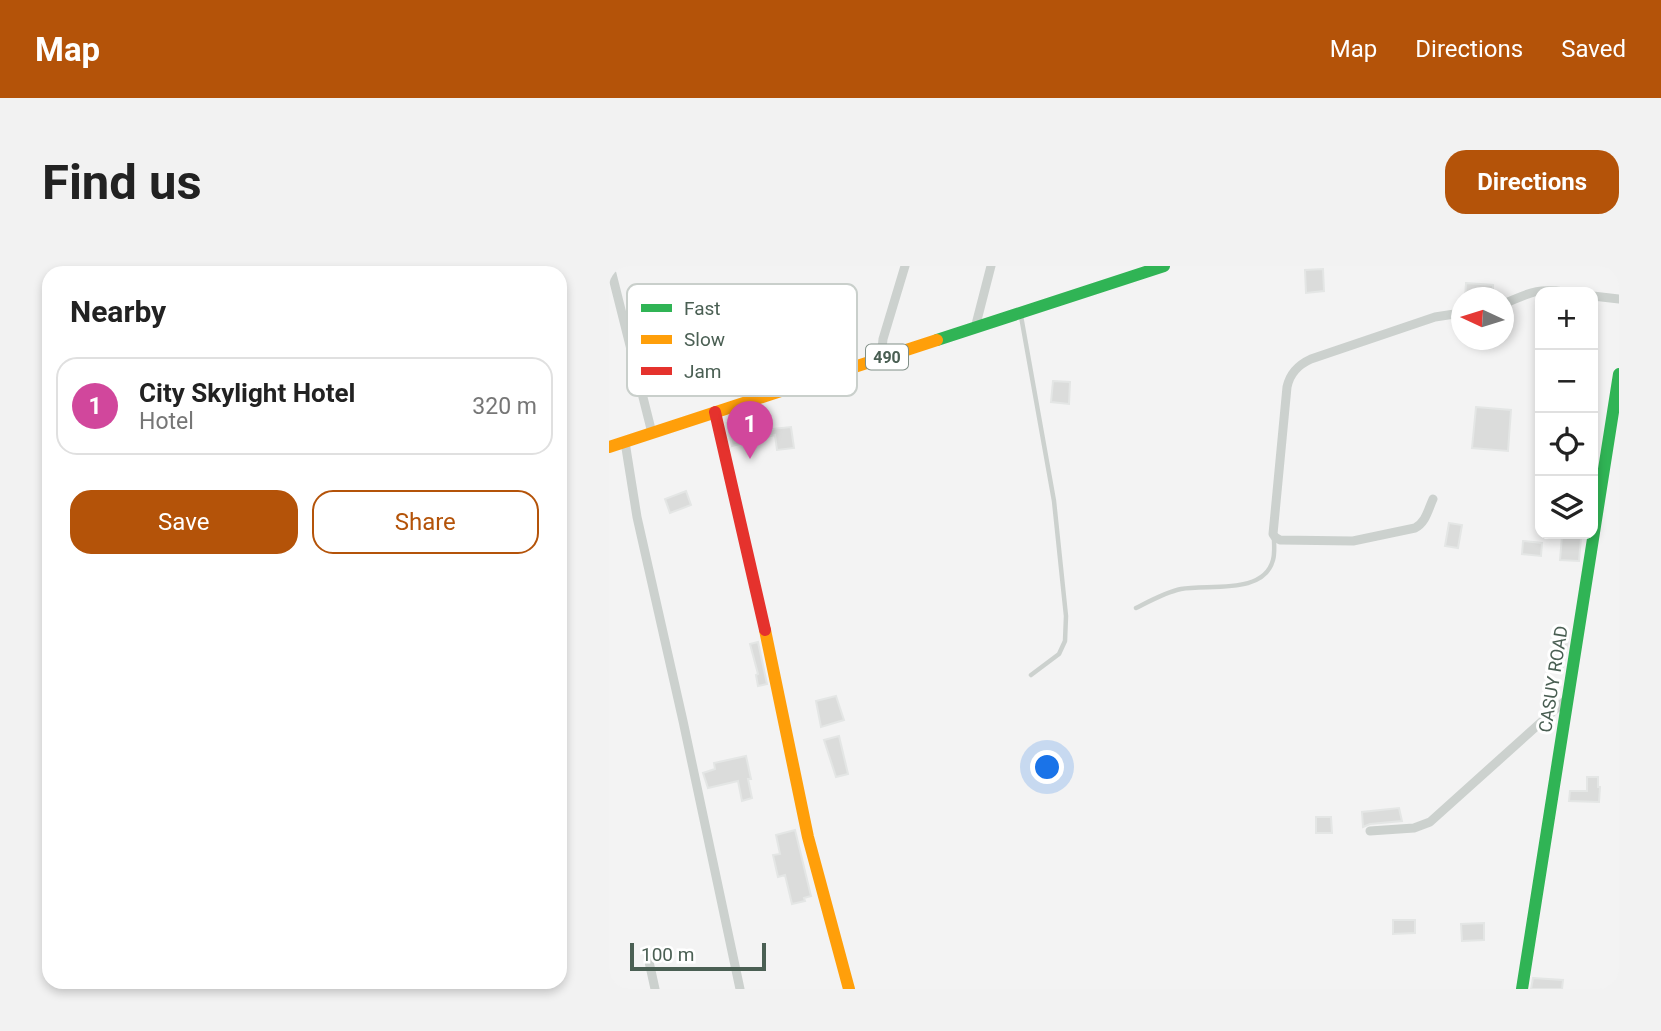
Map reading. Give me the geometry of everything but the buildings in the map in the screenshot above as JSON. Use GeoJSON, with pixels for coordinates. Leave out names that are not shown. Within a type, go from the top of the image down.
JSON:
{"type":"FeatureCollection","features":[{"type":"Feature","properties":{"kind":"street"},"geometry":{"type":"LineString","coordinates":[[610,266],[627,334]]}},
{"type":"Feature","properties":{"kind":"street"},"geometry":{"type":"LineString","coordinates":[[881,359],[883,339],[905,266]]}},
{"type":"Feature","properties":{"kind":"street"},"geometry":{"type":"LineString","coordinates":[[975,328],[991,266]]}},
{"type":"Feature","properties":{"kind":"street","name":"490"},"geometry":{"type":"LineString","coordinates":[[857,367],[1164,266]]}},
{"type":"Feature","properties":{"kind":"street"},"geometry":{"type":"LineString","coordinates":[[1514,299],[1535,292]]}},
{"type":"Feature","properties":{"kind":"street"},"geometry":{"type":"LineString","coordinates":[[1598,297],[1619,299]]}},
{"type":"Feature","properties":{"kind":"street"},"geometry":{"type":"LineString","coordinates":[[1433,499],[1425,519],[1415,528],[1342,542],[1280,540],[1275,537],[1273,529],[1286,387],[1294,370],[1311,359],[1435,317],[1451,315]]}},
{"type":"Feature","properties":{"kind":"street","name":"CASUY ROAD"},"geometry":{"type":"LineString","coordinates":[[1522,989],[1619,374]]}},
{"type":"Feature","properties":{"kind":"street"},"geometry":{"type":"LineString","coordinates":[[643,396],[652,433]]}},
{"type":"Feature","properties":{"kind":"street","name":"490"},"geometry":{"type":"LineString","coordinates":[[609,447],[765,396]]}},
{"type":"Feature","properties":{"kind":"street"},"geometry":{"type":"LineString","coordinates":[[715,412],[752,569],[809,837],[849,989]]}},
{"type":"Feature","properties":{"kind":"street"},"geometry":{"type":"LineString","coordinates":[[625,442],[637,517],[740,989]]}},
{"type":"Feature","properties":{"kind":"street"},"geometry":{"type":"LineString","coordinates":[[1370,831],[1414,828],[1430,822],[1568,698]]}},
{"type":"Feature","properties":{"kind":"street"},"geometry":{"type":"LineString","coordinates":[[648,957],[655,989]]}},
{"type":"Feature","properties":{"kind":"lane"},"geometry":{"type":"LineString","coordinates":[[1020,313],[1054,501],[1066,616],[1065,641],[1059,654],[1031,675]]}},
{"type":"Feature","properties":{"kind":"lane"},"geometry":{"type":"LineString","coordinates":[[1136,608],[1181,589],[1251,583],[1262,578],[1273,560],[1275,537]]}},
{"type":"Feature","properties":{"kind":"traffic: fast"},"geometry":{"type":"LineString","coordinates":[[937,340],[1164,266]]}},
{"type":"Feature","properties":{"kind":"traffic: fast"},"geometry":{"type":"LineString","coordinates":[[1522,989],[1619,374]]}},
{"type":"Feature","properties":{"kind":"traffic: slow"},"geometry":{"type":"LineString","coordinates":[[857,366],[937,340]]}},
{"type":"Feature","properties":{"kind":"traffic: slow"},"geometry":{"type":"LineString","coordinates":[[609,447],[765,396]]}},
{"type":"Feature","properties":{"kind":"traffic: slow"},"geometry":{"type":"LineString","coordinates":[[765,630],[808,837],[849,989]]}},
{"type":"Feature","properties":{"kind":"traffic: jam"},"geometry":{"type":"LineString","coordinates":[[715,412],[765,630]]}},
{"type":"Feature","properties":{"kind":"place","name":"City Skylight Hotel"},"geometry":{"type":"Point","coordinates":[750,459]}}]}
